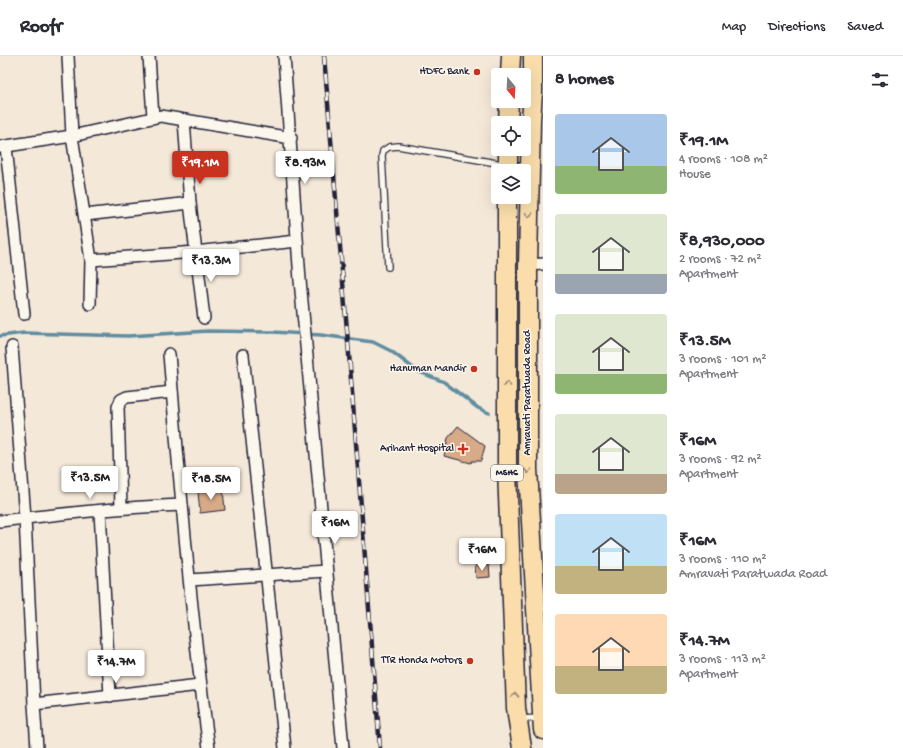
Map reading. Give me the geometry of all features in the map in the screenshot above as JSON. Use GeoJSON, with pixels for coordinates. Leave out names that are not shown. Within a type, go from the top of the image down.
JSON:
{"type":"FeatureCollection","features":[{"type":"Feature","properties":{"kind":"main road"},"geometry":{"type":"LineString","coordinates":[[510,68],[511,56]]}},
{"type":"Feature","properties":{"kind":"main road","name":"Amravati Paratwada Road"},"geometry":{"type":"LineString","coordinates":[[533,56],[538,92],[531,120],[537,139],[531,168],[536,265],[528,410],[528,469],[543,722]]}},
{"type":"Feature","properties":{"kind":"main road","name":"MSH6"},"geometry":{"type":"LineString","coordinates":[[508,204],[508,485],[516,708],[522,748]]}},
{"type":"Feature","properties":{"kind":"main road"},"geometry":{"type":"LineString","coordinates":[[507,408],[528,410]]}},
{"type":"Feature","properties":{"kind":"street"},"geometry":{"type":"LineString","coordinates":[[68,56],[72,136],[91,260],[90,304]]}},
{"type":"Feature","properties":{"kind":"street"},"geometry":{"type":"LineString","coordinates":[[149,56],[153,117]]}},
{"type":"Feature","properties":{"kind":"street"},"geometry":{"type":"LineString","coordinates":[[284,56],[305,345],[343,748]]}},
{"type":"Feature","properties":{"kind":"street"},"geometry":{"type":"LineString","coordinates":[[24,314],[2,146],[72,136],[161,116],[291,138]]}},
{"type":"Feature","properties":{"kind":"street"},"geometry":{"type":"LineString","coordinates":[[184,120],[190,203],[204,318]]}},
{"type":"Feature","properties":{"kind":"street"},"geometry":{"type":"LineString","coordinates":[[85,214],[190,203]]}},
{"type":"Feature","properties":{"kind":"street"},"geometry":{"type":"LineString","coordinates":[[91,260],[297,242]]}},
{"type":"Feature","properties":{"kind":"street"},"geometry":{"type":"LineString","coordinates":[[12,347],[25,518],[37,748]]}},
{"type":"Feature","properties":{"kind":"street"},"geometry":{"type":"LineString","coordinates":[[169,354],[200,685],[210,748]]}},
{"type":"Feature","properties":{"kind":"street"},"geometry":{"type":"LineString","coordinates":[[243,355],[284,748]]}},
{"type":"Feature","properties":{"kind":"street"},"geometry":{"type":"LineString","coordinates":[[121,508],[118,407],[121,400],[127,397],[172,392]]}},
{"type":"Feature","properties":{"kind":"street"},"geometry":{"type":"LineString","coordinates":[[0,521],[121,508],[182,505]]}},
{"type":"Feature","properties":{"kind":"street"},"geometry":{"type":"LineString","coordinates":[[100,511],[110,696]]}},
{"type":"Feature","properties":{"kind":"street"},"geometry":{"type":"LineString","coordinates":[[190,580],[326,571]]}},
{"type":"Feature","properties":{"kind":"street"},"geometry":{"type":"LineString","coordinates":[[34,704],[200,685]]}},
{"type":"Feature","properties":{"kind":"lane"},"geometry":{"type":"LineString","coordinates":[[388,267],[382,156],[383,151],[389,147],[398,146],[508,162]]}},
{"type":"Feature","properties":{"kind":"lane"},"geometry":{"type":"LineString","coordinates":[[517,719],[543,722]]}},
{"type":"Feature","properties":{"kind":"building"},"geometry":{"type":"Polygon","coordinates":[[[458,426],[485,446],[481,461],[472,461],[471,463],[444,456],[448,438],[458,426]]]}},
{"type":"Feature","properties":{"kind":"building"},"geometry":{"type":"Polygon","coordinates":[[[223,490],[225,510],[200,513],[198,492],[223,490]]]}},
{"type":"Feature","properties":{"kind":"building"},"geometry":{"type":"Polygon","coordinates":[[[489,565],[490,577],[476,578],[475,566],[489,565]]]}},
{"type":"Feature","properties":{"kind":"waterway"},"geometry":{"type":"LineString","coordinates":[[0,336],[24,333],[128,336],[208,331],[273,332],[321,335],[373,342],[391,351],[417,371],[444,382],[478,408],[489,413]]}},
{"type":"Feature","properties":{"kind":"railway"},"geometry":{"type":"LineString","coordinates":[[324,56],[380,748]]}},
{"type":"Feature","properties":{"kind":"place","name":"HDFC Bank"},"geometry":{"type":"Point","coordinates":[477,72]}},
{"type":"Feature","properties":{"kind":"place","name":"Hanuman Mandir"},"geometry":{"type":"Point","coordinates":[474,369]}},
{"type":"Feature","properties":{"kind":"place","name":"Arihant Hospital"},"geometry":{"type":"Point","coordinates":[463,449]}},
{"type":"Feature","properties":{"kind":"place","name":"TTR Honda Motors"},"geometry":{"type":"Point","coordinates":[470,661]}}]}
